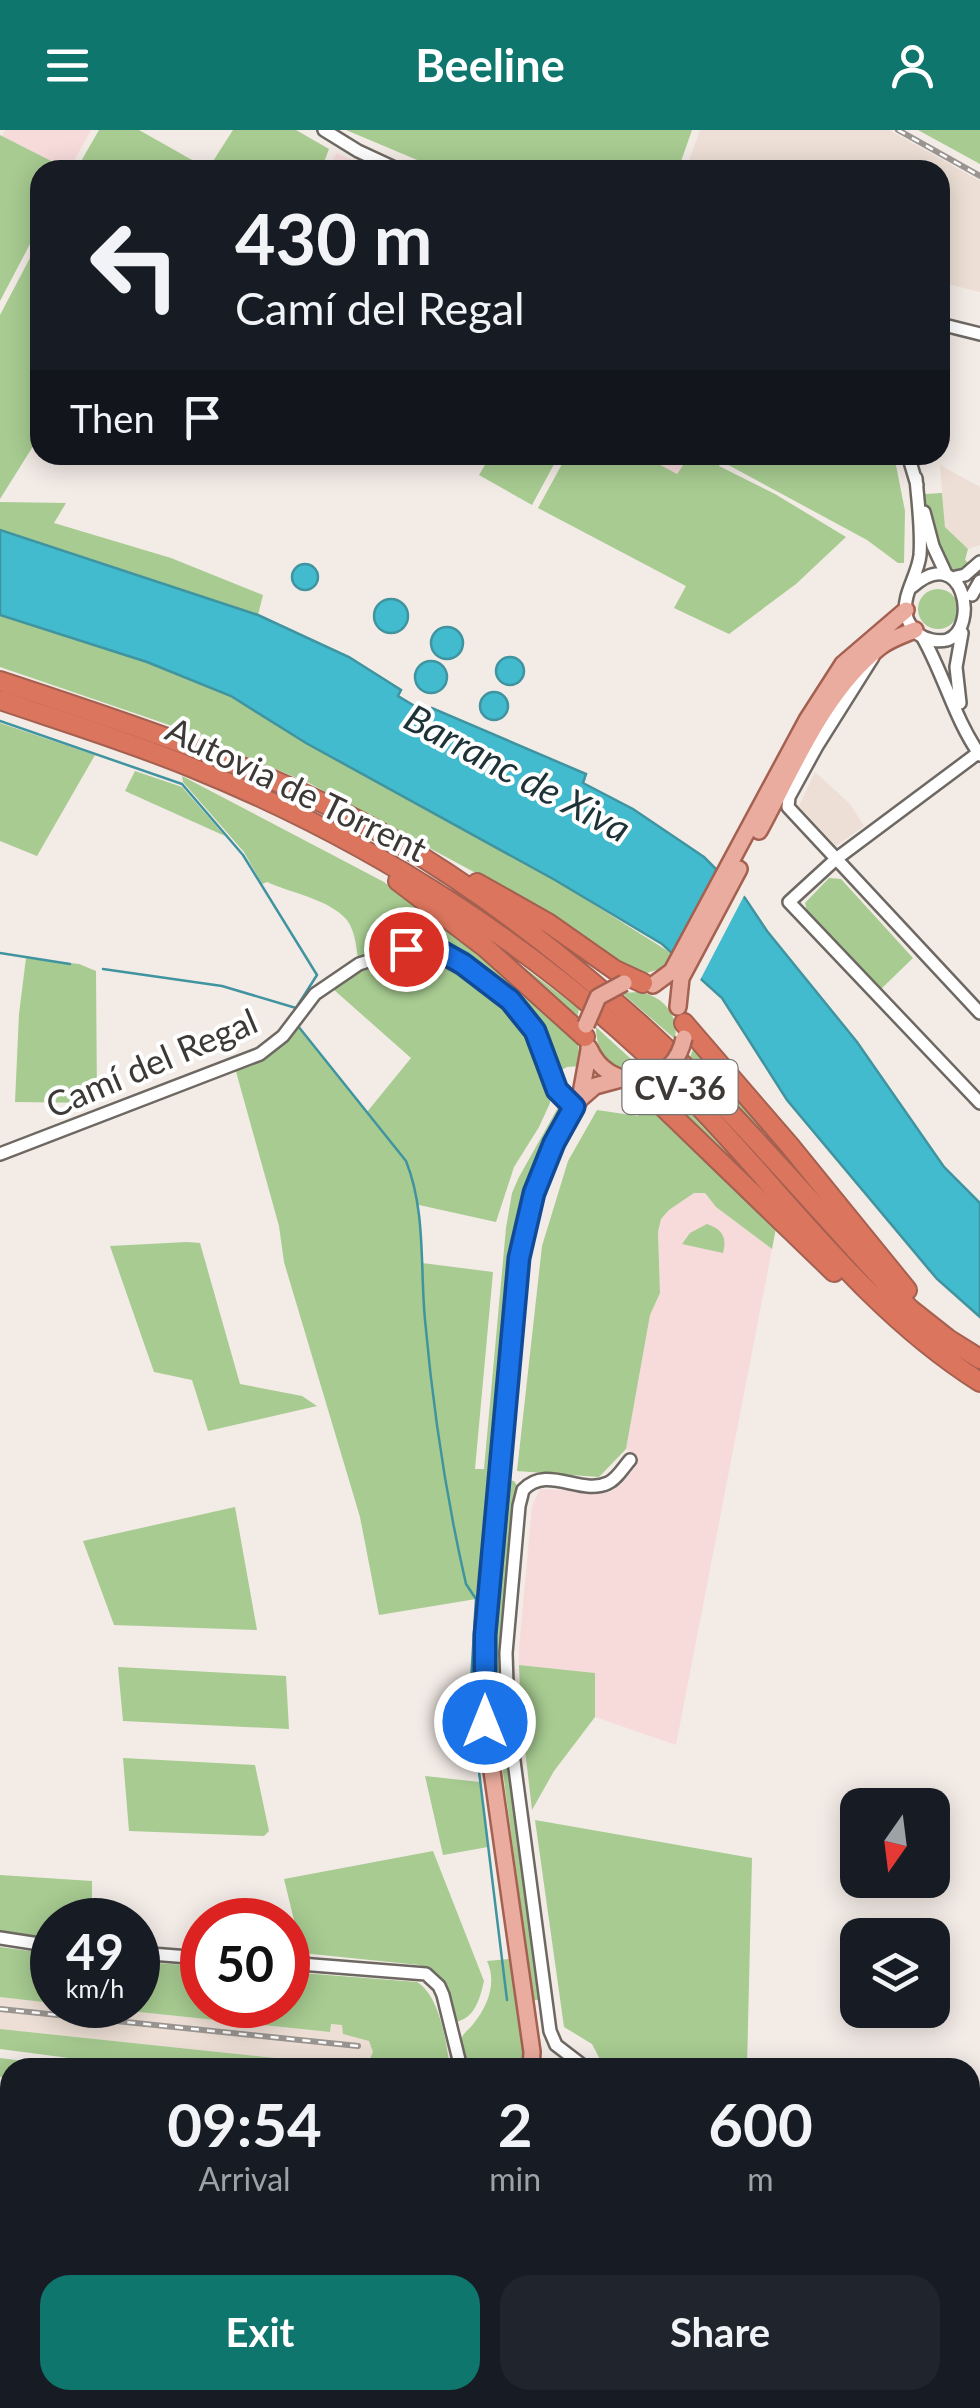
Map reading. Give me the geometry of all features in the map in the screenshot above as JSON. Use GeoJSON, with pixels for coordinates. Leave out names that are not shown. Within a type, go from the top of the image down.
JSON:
{"type":"FeatureCollection","features":[{"type":"Feature","properties":{"kind":"highway","name":"Autovia de Torrent"},"geometry":{"type":"LineString","coordinates":[[0,681],[191,746],[316,800],[393,840],[497,909],[639,1023],[704,1084],[910,1309],[948,1340],[980,1359]]}},
{"type":"Feature","properties":{"kind":"highway","name":"Autovia de Torrent"},"geometry":{"type":"LineString","coordinates":[[0,700],[194,768],[394,866],[488,926],[627,1037],[690,1097],[852,1276],[901,1324],[938,1355],[980,1382]]}},
{"type":"Feature","properties":{"kind":"highway"},"geometry":{"type":"LineString","coordinates":[[341,839],[486,948],[587,1037]]}},
{"type":"Feature","properties":{"kind":"highway"},"geometry":{"type":"LineString","coordinates":[[393,840],[524,910],[615,970],[648,984]]}},
{"type":"Feature","properties":{"kind":"highway"},"geometry":{"type":"LineString","coordinates":[[682,1023],[924,1309],[980,1351]]}},
{"type":"Feature","properties":{"kind":"highway"},"geometry":{"type":"LineString","coordinates":[[633,1080],[896,1331],[980,1392]]}},
{"type":"Feature","properties":{"kind":"main road"},"geometry":{"type":"LineString","coordinates":[[533,2058],[485,1722],[485,1635],[519,1258],[534,1193],[554,1143],[577,1103],[595,1086],[633,1080],[674,1062],[682,1023],[677,974],[806,720],[843,664],[906,610]]}},
{"type":"Feature","properties":{"kind":"main road"},"geometry":{"type":"LineString","coordinates":[[741,854],[851,674],[875,652],[919,634]]}},
{"type":"Feature","properties":{"kind":"main road"},"geometry":{"type":"LineString","coordinates":[[577,1103],[587,1037],[598,998],[624,984],[648,984],[677,974]]}},
{"type":"Feature","properties":{"kind":"main road"},"geometry":{"type":"LineString","coordinates":[[648,984],[666,992],[682,1023]]}},
{"type":"Feature","properties":{"kind":"main road"},"geometry":{"type":"LineString","coordinates":[[587,1037],[602,1068],[633,1080]]}},
{"type":"Feature","properties":{"kind":"street"},"geometry":{"type":"LineString","coordinates":[[324,130],[377,160]]}},
{"type":"Feature","properties":{"kind":"street"},"geometry":{"type":"LineString","coordinates":[[950,326],[980,334]]}},
{"type":"Feature","properties":{"kind":"street"},"geometry":{"type":"LineString","coordinates":[[911,465],[932,546],[951,576],[965,584],[975,600]]}},
{"type":"Feature","properties":{"kind":"street"},"geometry":{"type":"LineString","coordinates":[[916,478],[920,546],[906,610],[942,671],[979,754],[836,859],[788,902],[980,1102]]}},
{"type":"Feature","properties":{"kind":"street"},"geometry":{"type":"LineString","coordinates":[[912,587],[927,576],[965,575],[980,562]]}},
{"type":"Feature","properties":{"kind":"street"},"geometry":{"type":"LineString","coordinates":[[966,732],[956,667],[980,581]]}},
{"type":"Feature","properties":{"kind":"street"},"geometry":{"type":"LineString","coordinates":[[919,634],[948,640],[970,627]]}},
{"type":"Feature","properties":{"kind":"street"},"geometry":{"type":"LineString","coordinates":[[875,652],[817,746],[789,797],[788,807],[980,1013]]}},
{"type":"Feature","properties":{"kind":"street","name":"Camí del Regal"},"geometry":{"type":"LineString","coordinates":[[0,1154],[260,1054],[283,1036],[315,994],[360,964],[406,949],[440,951],[510,1000],[535,1031],[557,1090],[577,1103]]}},
{"type":"Feature","properties":{"kind":"street"},"geometry":{"type":"LineString","coordinates":[[572,2058],[556,2046],[550,2031],[508,1716],[506,1653],[519,1506],[523,1490],[540,1479],[600,1486],[612,1482],[630,1460]]}},
{"type":"Feature","properties":{"kind":"street"},"geometry":{"type":"LineString","coordinates":[[0,1938],[30,1943]]}},
{"type":"Feature","properties":{"kind":"street"},"geometry":{"type":"LineString","coordinates":[[310,1965],[426,1974],[443,1995],[459,2058]]}},
{"type":"Feature","properties":{"kind":"shaded area"},"geometry":{"type":"Polygon","coordinates":[[[5,130],[91,130],[74,160],[49,160],[2,136],[5,130]]]}},
{"type":"Feature","properties":{"kind":"shaded area"},"geometry":{"type":"Polygon","coordinates":[[[700,130],[889,130],[943,160],[690,160],[700,130]]]}},
{"type":"Feature","properties":{"kind":"shaded area"},"geometry":{"type":"Polygon","coordinates":[[[337,153],[352,160],[332,160],[337,153]]]}},
{"type":"Feature","properties":{"kind":"shaded area"},"geometry":{"type":"Polygon","coordinates":[[[950,164],[980,181],[980,292],[950,284],[950,164]]]}},
{"type":"Feature","properties":{"kind":"shaded area"},"geometry":{"type":"Polygon","coordinates":[[[660,465],[683,465],[677,474],[660,465]]]}},
{"type":"Feature","properties":{"kind":"shaded area"},"geometry":{"type":"Polygon","coordinates":[[[940,465],[980,487],[980,545],[968,549],[945,527],[940,465]]]}},
{"type":"Feature","properties":{"kind":"shaded area"},"geometry":{"type":"Polygon","coordinates":[[[815,772],[850,804],[864,826],[836,846],[799,806],[815,772]]]}},
{"type":"Feature","properties":{"kind":"shaded area"},"geometry":{"type":"Polygon","coordinates":[[[694,1193],[705,1193],[716,1207],[772,1249],[676,1745],[595,1717],[594,1673],[519,1665],[519,1648],[532,1506],[540,1489],[609,1492],[623,1483],[635,1467],[635,1455],[626,1449],[650,1315],[660,1293],[658,1232],[661,1219],[669,1210],[694,1193]]]}},
{"type":"Feature","properties":{"kind":"shaded area"},"geometry":{"type":"Polygon","coordinates":[[[0,1997],[30,2000],[30,2028],[160,2028],[160,2014],[180,2016],[180,2028],[329,2032],[331,2024],[343,2025],[369,2041],[374,2051],[370,2058],[275,2058],[0,2029],[0,1997]]]}},
{"type":"Feature","properties":{"kind":"green space"},"geometry":{"type":"Polygon","coordinates":[[[99,130],[139,130],[192,160],[82,160],[99,130]]]}},
{"type":"Feature","properties":{"kind":"green space"},"geometry":{"type":"Polygon","coordinates":[[[233,130],[296,130],[329,149],[325,160],[214,160],[233,130]]]}},
{"type":"Feature","properties":{"kind":"green space"},"geometry":{"type":"Polygon","coordinates":[[[346,130],[692,130],[682,160],[417,160],[346,130]]]}},
{"type":"Feature","properties":{"kind":"green space"},"geometry":{"type":"Polygon","coordinates":[[[918,130],[980,130],[980,164],[918,130]]]}},
{"type":"Feature","properties":{"kind":"green space"},"geometry":{"type":"Polygon","coordinates":[[[0,135],[49,160],[30,160],[30,244],[0,301],[0,135]]]}},
{"type":"Feature","properties":{"kind":"green space"},"geometry":{"type":"Polygon","coordinates":[[[30,258],[30,451],[0,499],[0,315],[30,258]]]}},
{"type":"Feature","properties":{"kind":"green space"},"geometry":{"type":"Polygon","coordinates":[[[485,465],[554,465],[532,505],[479,475],[485,465]]]}},
{"type":"Feature","properties":{"kind":"green space"},"geometry":{"type":"Polygon","coordinates":[[[562,465],[660,465],[677,474],[683,465],[719,465],[846,537],[796,584],[729,634],[674,608],[686,586],[538,508],[562,465]]]}},
{"type":"Feature","properties":{"kind":"green space"},"geometry":{"type":"Polygon","coordinates":[[[728,465],[896,465],[905,511],[904,563],[898,563],[867,540],[728,465]]]}},
{"type":"Feature","properties":{"kind":"green space"},"geometry":{"type":"Polygon","coordinates":[[[942,493],[945,527],[968,549],[965,560],[972,566],[957,572],[938,549],[928,514],[925,494],[942,493]]]}},
{"type":"Feature","properties":{"kind":"green space"},"geometry":{"type":"Polygon","coordinates":[[[0,502],[66,503],[54,523],[171,558],[263,595],[258,615],[0,530],[0,502]]]}},
{"type":"Feature","properties":{"kind":"green space"},"geometry":{"type":"Polygon","coordinates":[[[938,589],[952,595],[958,609],[952,623],[938,629],[924,623],[918,609],[924,595],[938,589]]]}},
{"type":"Feature","properties":{"kind":"green space"},"geometry":{"type":"Polygon","coordinates":[[[0,615],[147,662],[231,696],[306,743],[555,880],[674,955],[667,967],[643,974],[627,970],[498,885],[309,783],[178,728],[0,667],[0,615]]]}},
{"type":"Feature","properties":{"kind":"green space"},"geometry":{"type":"Polygon","coordinates":[[[0,723],[95,755],[37,856],[0,841],[0,723]]]}},
{"type":"Feature","properties":{"kind":"green space"},"geometry":{"type":"Polygon","coordinates":[[[135,771],[182,787],[225,836],[125,791],[135,771]]]}},
{"type":"Feature","properties":{"kind":"green space"},"geometry":{"type":"Polygon","coordinates":[[[182,776],[384,882],[519,983],[577,1036],[581,1066],[556,1073],[533,1016],[491,975],[457,953],[417,943],[358,959],[347,920],[320,902],[267,882],[262,884],[244,852],[183,782],[182,776]]]}},
{"type":"Feature","properties":{"kind":"green space"},"geometry":{"type":"Polygon","coordinates":[[[829,878],[841,879],[913,958],[881,989],[808,915],[805,903],[829,878]]]}},
{"type":"Feature","properties":{"kind":"green space"},"geometry":{"type":"Polygon","coordinates":[[[460,919],[579,1009],[577,1018],[460,919]]]}},
{"type":"Feature","properties":{"kind":"green space"},"geometry":{"type":"Polygon","coordinates":[[[420,950],[448,958],[515,1011],[530,1030],[549,1083],[550,1103],[514,1167],[496,1222],[419,1205],[422,1263],[493,1272],[475,1469],[484,1469],[512,1193],[561,1102],[566,1105],[528,1181],[516,1219],[476,1599],[379,1615],[360,1517],[284,1262],[279,1226],[235,1068],[269,1052],[296,1024],[367,1112],[411,1058],[333,989],[366,966],[420,950]]]}},
{"type":"Feature","properties":{"kind":"green space"},"geometry":{"type":"Polygon","coordinates":[[[26,958],[79,964],[96,971],[97,1103],[15,1102],[26,958]]]}},
{"type":"Feature","properties":{"kind":"green space"},"geometry":{"type":"Polygon","coordinates":[[[639,992],[668,1008],[675,1039],[622,993],[639,992]]]}},
{"type":"Feature","properties":{"kind":"green space"},"geometry":{"type":"Polygon","coordinates":[[[596,1027],[644,1071],[624,1070],[609,1061],[599,1047],[596,1027]]]}},
{"type":"Feature","properties":{"kind":"green space"},"geometry":{"type":"Polygon","coordinates":[[[694,1047],[829,1203],[690,1057],[694,1047]]]}},
{"type":"Feature","properties":{"kind":"green space"},"geometry":{"type":"Polygon","coordinates":[[[664,1085],[796,1227],[656,1089],[664,1085]]]}},
{"type":"Feature","properties":{"kind":"green space"},"geometry":{"type":"Polygon","coordinates":[[[648,1102],[776,1228],[772,1249],[716,1207],[705,1193],[694,1193],[669,1210],[661,1219],[658,1232],[660,1293],[650,1315],[626,1449],[599,1477],[517,1471],[542,1246],[568,1161],[597,1110],[638,1116],[648,1102]]]}},
{"type":"Feature","properties":{"kind":"green space"},"geometry":{"type":"Polygon","coordinates":[[[707,1224],[722,1235],[723,1253],[682,1244],[690,1233],[707,1224]]]}},
{"type":"Feature","properties":{"kind":"green space"},"geometry":{"type":"Polygon","coordinates":[[[200,1243],[240,1384],[302,1396],[317,1406],[208,1431],[192,1380],[154,1372],[110,1246],[200,1243]]]}},
{"type":"Feature","properties":{"kind":"green space"},"geometry":{"type":"Polygon","coordinates":[[[507,1480],[518,1487],[512,1508],[501,1632],[500,1706],[541,2000],[533,2000],[494,1704],[494,1621],[507,1480]]]}},
{"type":"Feature","properties":{"kind":"green space"},"geometry":{"type":"Polygon","coordinates":[[[235,1507],[257,1630],[114,1625],[83,1541],[235,1507]]]}},
{"type":"Feature","properties":{"kind":"green space"},"geometry":{"type":"Polygon","coordinates":[[[519,1665],[595,1673],[595,1717],[554,1771],[532,1810],[521,1715],[519,1665]]]}},
{"type":"Feature","properties":{"kind":"green space"},"geometry":{"type":"Polygon","coordinates":[[[118,1667],[286,1676],[289,1729],[123,1721],[118,1667]]]}},
{"type":"Feature","properties":{"kind":"green space"},"geometry":{"type":"Polygon","coordinates":[[[123,1758],[255,1765],[269,1831],[264,1836],[129,1831],[123,1758]]]}},
{"type":"Feature","properties":{"kind":"green space"},"geometry":{"type":"Polygon","coordinates":[[[425,1776],[480,1782],[488,1847],[443,1855],[425,1776]]]}},
{"type":"Feature","properties":{"kind":"green space"},"geometry":{"type":"Polygon","coordinates":[[[535,1820],[752,1858],[747,2058],[599,2058],[592,2044],[564,2027],[535,1820]]]}},
{"type":"Feature","properties":{"kind":"green space"},"geometry":{"type":"Polygon","coordinates":[[[433,1851],[484,1981],[472,2012],[455,2022],[442,1979],[419,1965],[310,1954],[310,1898],[289,1898],[284,1879],[433,1851]]]}},
{"type":"Feature","properties":{"kind":"green space"},"geometry":{"type":"Polygon","coordinates":[[[0,1875],[92,1881],[92,1898],[30,1898],[30,1937],[0,1933],[0,1875]]]}},
{"type":"Feature","properties":{"kind":"green space"},"geometry":{"type":"Polygon","coordinates":[[[0,1947],[30,1951],[30,2000],[0,1997],[0,1947]]]}},
{"type":"Feature","properties":{"kind":"green space"},"geometry":{"type":"Polygon","coordinates":[[[509,1959],[526,2058],[463,2058],[460,2043],[489,1994],[491,1977],[487,1961],[509,1959]]]}},
{"type":"Feature","properties":{"kind":"green space"},"geometry":{"type":"Polygon","coordinates":[[[160,1963],[180,1965],[180,2016],[160,2014],[160,1963]]]}},
{"type":"Feature","properties":{"kind":"green space"},"geometry":{"type":"Polygon","coordinates":[[[310,1974],[417,1982],[436,2008],[448,2058],[370,2058],[373,2052],[369,2041],[343,2034],[342,2025],[331,2024],[330,2032],[292,2028],[310,2028],[310,1974]]]}},
{"type":"Feature","properties":{"kind":"green space"},"geometry":{"type":"Polygon","coordinates":[[[0,2029],[275,2058],[69,2058],[0,2049],[0,2029]]]}},
{"type":"Feature","properties":{"kind":"water","name":"Barranc de Xiva"},"geometry":{"type":"Polygon","coordinates":[[[0,530],[258,615],[349,657],[401,690],[398,696],[428,714],[432,708],[586,774],[583,783],[633,809],[704,857],[745,898],[857,1042],[944,1167],[980,1203],[980,1317],[937,1279],[787,1100],[722,998],[662,944],[555,880],[306,743],[231,696],[147,662],[0,615],[0,530]]]}},
{"type":"Feature","properties":{"kind":"water"},"geometry":{"type":"Polygon","coordinates":[[[305,564],[314,568],[318,577],[314,586],[305,590],[296,586],[292,577],[296,568],[305,564]]]}},
{"type":"Feature","properties":{"kind":"water"},"geometry":{"type":"Polygon","coordinates":[[[391,599],[403,604],[408,616],[403,628],[391,633],[379,628],[374,616],[379,604],[391,599]]]}},
{"type":"Feature","properties":{"kind":"water"},"geometry":{"type":"Polygon","coordinates":[[[447,627],[458,632],[463,643],[458,654],[447,659],[436,654],[431,643],[436,632],[447,627]]]}},
{"type":"Feature","properties":{"kind":"water"},"geometry":{"type":"Polygon","coordinates":[[[510,657],[520,661],[524,671],[520,681],[510,685],[500,681],[496,671],[500,661],[510,657]]]}},
{"type":"Feature","properties":{"kind":"water"},"geometry":{"type":"Polygon","coordinates":[[[431,661],[442,666],[447,677],[442,688],[431,693],[420,688],[415,677],[420,666],[431,661]]]}},
{"type":"Feature","properties":{"kind":"water"},"geometry":{"type":"Polygon","coordinates":[[[494,692],[504,696],[508,706],[504,716],[494,720],[484,716],[480,706],[484,696],[494,692]]]}},
{"type":"Feature","properties":{"kind":"pier"},"geometry":{"type":"Polygon","coordinates":[[[722,868],[746,892],[698,984],[672,959],[722,868]]]}},
{"type":"Feature","properties":{"kind":"waterway"},"geometry":{"type":"LineString","coordinates":[[0,721],[182,784],[243,855],[317,975],[296,1008],[222,986],[103,969]]}},
{"type":"Feature","properties":{"kind":"waterway"},"geometry":{"type":"LineString","coordinates":[[0,953],[70,964]]}},
{"type":"Feature","properties":{"kind":"waterway"},"geometry":{"type":"LineString","coordinates":[[298,1026],[406,1161],[417,1199],[425,1320],[441,1453],[466,1584],[476,1599],[470,1698],[507,2000]]}},
{"type":"Feature","properties":{"kind":"railway"},"geometry":{"type":"LineString","coordinates":[[898,130],[980,176]]}},
{"type":"Feature","properties":{"kind":"railway"},"geometry":{"type":"LineString","coordinates":[[0,2009],[358,2046]]}},
{"type":"Feature","properties":{"kind":"route"},"geometry":{"type":"LineString","coordinates":[[406,949],[440,951],[510,1000],[535,1031],[557,1090],[574,1107],[534,1193],[519,1258],[485,1635],[485,1722]]}}]}
